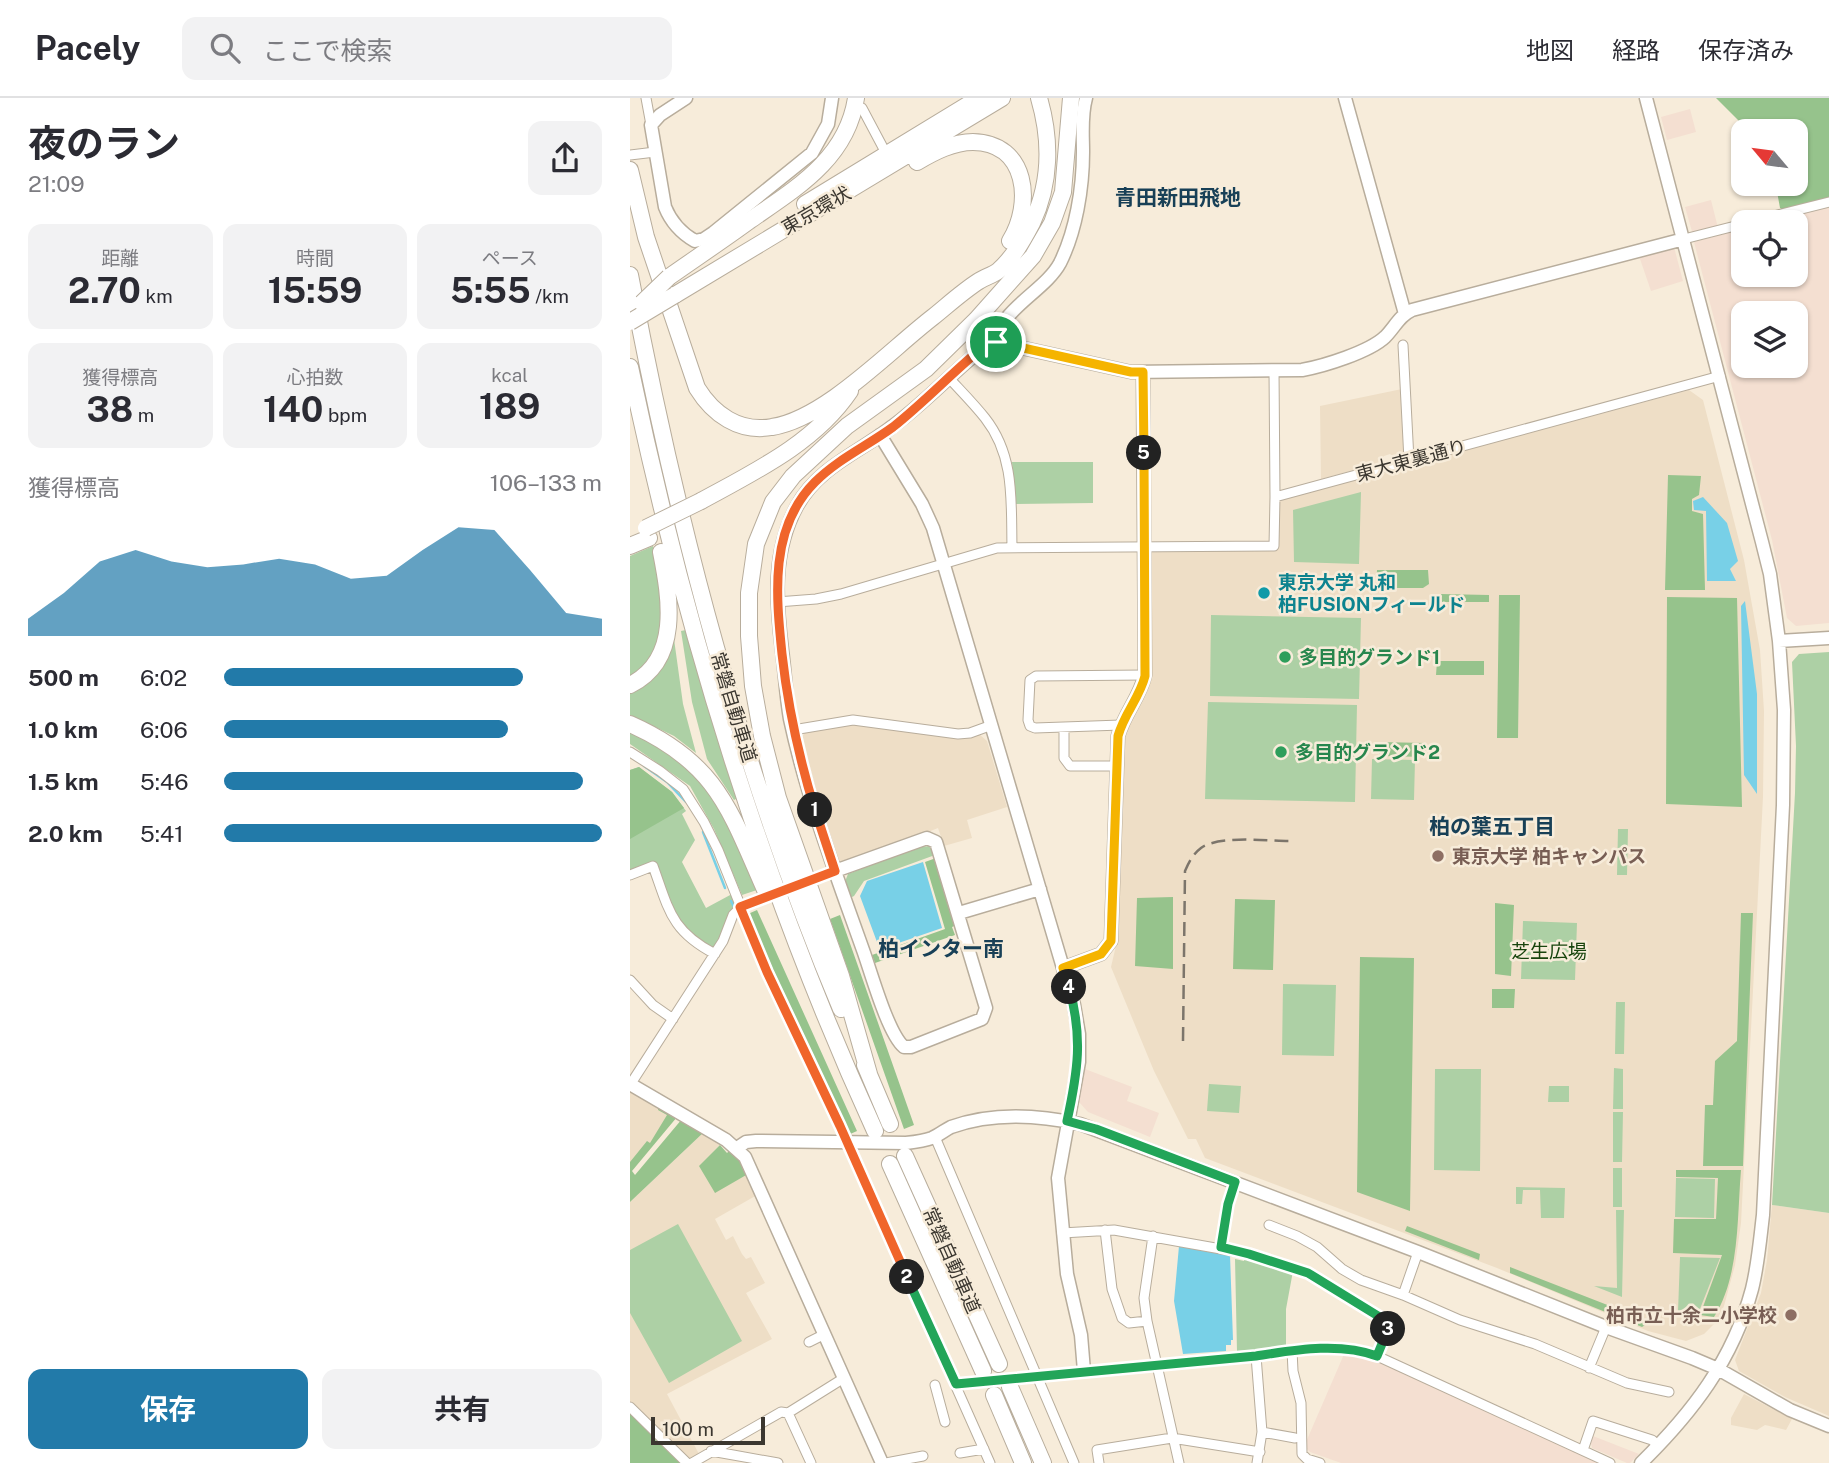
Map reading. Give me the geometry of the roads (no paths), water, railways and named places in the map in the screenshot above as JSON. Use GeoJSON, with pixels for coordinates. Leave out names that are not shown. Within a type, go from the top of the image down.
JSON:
{"type":"FeatureCollection","features":[{"type":"Feature","properties":{"kind":"highway","name":"東京環状"},"geometry":{"type":"LineString","coordinates":[[630,322],[672,286],[795,222],[979,98]]}},
{"type":"Feature","properties":{"kind":"highway","name":"東京環状"},"geometry":{"type":"LineString","coordinates":[[636,306],[890,159],[1002,98]]}},
{"type":"Feature","properties":{"kind":"highway"},"geometry":{"type":"LineString","coordinates":[[702,506],[808,436],[828,418],[855,384],[901,342],[978,281],[997,272],[1009,259],[1037,210],[1045,180],[1045,125],[1038,98]]}},
{"type":"Feature","properties":{"kind":"highway"},"geometry":{"type":"LineString","coordinates":[[1012,278],[1042,218],[1052,184],[1055,133],[1047,98]]}},
{"type":"Feature","properties":{"kind":"highway"},"geometry":{"type":"LineString","coordinates":[[630,546],[648,533],[847,426],[926,369],[976,320],[1033,256],[1058,209],[1066,176],[1071,98]]}},
{"type":"Feature","properties":{"kind":"highway"},"geometry":{"type":"LineString","coordinates":[[672,286],[815,173],[839,145],[859,103]]}},
{"type":"Feature","properties":{"kind":"highway"},"geometry":{"type":"LineString","coordinates":[[795,222],[825,214],[946,147],[971,142],[992,146],[1016,166],[1021,176],[1024,198],[1016,231],[978,281]]}},
{"type":"Feature","properties":{"kind":"highway"},"geometry":{"type":"LineString","coordinates":[[630,170],[646,237],[688,367],[696,387],[710,406],[739,425],[773,427],[806,415],[855,384]]}},
{"type":"Feature","properties":{"kind":"highway","name":"常磐自動車道"},"geometry":{"type":"LineString","coordinates":[[630,275],[669,468],[718,656],[771,824],[830,983],[869,1074],[883,1127],[824,1014],[779,900],[719,724],[667,535],[630,368]]}},
{"type":"Feature","properties":{"kind":"highway"},"geometry":{"type":"LineString","coordinates":[[630,368],[644,474],[666,574],[669,608],[668,633],[657,661],[646,675],[630,685]]}},
{"type":"Feature","properties":{"kind":"highway"},"geometry":{"type":"LineString","coordinates":[[847,426],[783,487],[765,516],[751,569],[749,636],[755,699],[769,767],[841,976],[869,1074]]}},
{"type":"Feature","properties":{"kind":"highway"},"geometry":{"type":"LineString","coordinates":[[630,536],[648,533]]}},
{"type":"Feature","properties":{"kind":"highway"},"geometry":{"type":"LineString","coordinates":[[630,723],[676,747],[701,769],[716,788],[733,818],[824,1014]]}},
{"type":"Feature","properties":{"kind":"highway","name":"常磐自動車道"},"geometry":{"type":"LineString","coordinates":[[905,1156],[999,1364]]}},
{"type":"Feature","properties":{"kind":"highway","name":"常磐自動車道"},"geometry":{"type":"LineString","coordinates":[[890,1164],[983,1371]]}},
{"type":"Feature","properties":{"kind":"highway"},"geometry":{"type":"LineString","coordinates":[[1010,1387],[1042,1463]]}},
{"type":"Feature","properties":{"kind":"highway"},"geometry":{"type":"LineString","coordinates":[[994,1395],[1023,1463]]}},
{"type":"Feature","properties":{"kind":"street"},"geometry":{"type":"LineString","coordinates":[[646,98],[652,125],[651,152],[664,207],[670,219],[695,241],[704,239],[813,153],[828,124],[832,98]]}},
{"type":"Feature","properties":{"kind":"street"},"geometry":{"type":"LineString","coordinates":[[652,125],[660,115],[687,98]]}},
{"type":"Feature","properties":{"kind":"street"},"geometry":{"type":"LineString","coordinates":[[996,342],[1003,322],[1054,271],[1068,242],[1082,177],[1082,123],[1086,98]]}},
{"type":"Feature","properties":{"kind":"street"},"geometry":{"type":"LineString","coordinates":[[1345,98],[1405,314]]}},
{"type":"Feature","properties":{"kind":"street"},"geometry":{"type":"LineString","coordinates":[[1641,1463],[1693,1408],[1718,1369],[1730,1348],[1752,1289],[1763,1215],[1783,805],[1784,710],[1770,574],[1646,98]]}},
{"type":"Feature","properties":{"kind":"street"},"geometry":{"type":"LineString","coordinates":[[859,103],[890,159]]}},
{"type":"Feature","properties":{"kind":"street"},"geometry":{"type":"LineString","coordinates":[[630,155],[651,152]]}},
{"type":"Feature","properties":{"kind":"street"},"geometry":{"type":"LineString","coordinates":[[1797,210],[1829,202]]}},
{"type":"Feature","properties":{"kind":"street"},"geometry":{"type":"LineString","coordinates":[[923,1456],[884,1463],[745,1157],[737,1148],[630,1084],[715,954],[733,915],[740,907],[835,871],[927,838],[933,839],[940,851],[986,1008],[985,1015],[976,1022],[911,1047],[904,1047],[896,1037],[835,871],[822,836],[793,730],[777,603],[777,577],[782,544],[798,504],[814,482],[833,466],[907,416],[989,344],[996,342],[1131,372],[1312,368],[1373,345],[1405,314],[1731,227]]}},
{"type":"Feature","properties":{"kind":"street"},"geometry":{"type":"LineString","coordinates":[[1403,345],[1409,460]]}},
{"type":"Feature","properties":{"kind":"street"},"geometry":{"type":"LineString","coordinates":[[777,603],[841,594],[987,550],[1012,547],[1274,546],[1274,370]]}},
{"type":"Feature","properties":{"kind":"street"},"geometry":{"type":"LineString","coordinates":[[1063,968],[1101,954],[1111,941],[1118,736],[1145,676],[1143,372]]}},
{"type":"Feature","properties":{"kind":"street","name":"東大東裏通り"},"geometry":{"type":"LineString","coordinates":[[1275,496],[1720,376]]}},
{"type":"Feature","properties":{"kind":"street"},"geometry":{"type":"LineString","coordinates":[[948,378],[984,417],[1004,450],[1011,479],[1012,547]]}},
{"type":"Feature","properties":{"kind":"street"},"geometry":{"type":"LineString","coordinates":[[880,435],[922,504],[933,528],[1074,1005],[1079,1034],[1077,1075],[1058,1178],[1067,1274],[1081,1335],[1084,1371]]}},
{"type":"Feature","properties":{"kind":"street"},"geometry":{"type":"LineString","coordinates":[[1779,641],[1829,638]]}},
{"type":"Feature","properties":{"kind":"street"},"geometry":{"type":"LineString","coordinates":[[1121,725],[1030,726],[1031,678],[1145,676]]}},
{"type":"Feature","properties":{"kind":"street"},"geometry":{"type":"LineString","coordinates":[[793,730],[841,720],[958,734],[971,733],[992,725]]}},
{"type":"Feature","properties":{"kind":"street"},"geometry":{"type":"LineString","coordinates":[[1064,727],[1065,758],[1070,766],[1116,766]]}},
{"type":"Feature","properties":{"kind":"street"},"geometry":{"type":"LineString","coordinates":[[630,752],[688,793],[718,850],[767,972],[990,1463]]}},
{"type":"Feature","properties":{"kind":"street"},"geometry":{"type":"LineString","coordinates":[[630,875],[653,866],[675,923],[692,940],[715,954]]}},
{"type":"Feature","properties":{"kind":"street"},"geometry":{"type":"LineString","coordinates":[[959,914],[1040,889]]}},
{"type":"Feature","properties":{"kind":"street"},"geometry":{"type":"LineString","coordinates":[[630,980],[653,1005],[673,1019]]}},
{"type":"Feature","properties":{"kind":"street"},"geometry":{"type":"LineString","coordinates":[[737,1148],[746,1142],[756,1141],[906,1143],[935,1137],[950,1128],[1002,1117],[1067,1121],[1096,1129],[1718,1369],[1790,1410],[1829,1426]]}},
{"type":"Feature","properties":{"kind":"street"},"geometry":{"type":"LineString","coordinates":[[935,1137],[1074,1463]]}},
{"type":"Feature","properties":{"kind":"street"},"geometry":{"type":"LineString","coordinates":[[1221,1247],[1228,1204],[1235,1182]]}},
{"type":"Feature","properties":{"kind":"street"},"geometry":{"type":"LineString","coordinates":[[1269,1225],[1317,1247],[1342,1269],[1361,1280],[1460,1320],[1535,1344],[1628,1383],[1669,1392]]}},
{"type":"Feature","properties":{"kind":"street"},"geometry":{"type":"LineString","coordinates":[[1062,1233],[1105,1230],[1221,1247],[1308,1273],[1383,1319],[1388,1326],[1388,1332],[1377,1356]]}},
{"type":"Feature","properties":{"kind":"street"},"geometry":{"type":"LineString","coordinates":[[1105,1230],[1112,1289],[1122,1318],[1129,1323],[1147,1321]]}},
{"type":"Feature","properties":{"kind":"street"},"geometry":{"type":"LineString","coordinates":[[1153,1236],[1144,1298],[1178,1463]]}},
{"type":"Feature","properties":{"kind":"street"},"geometry":{"type":"LineString","coordinates":[[1403,1295],[1418,1252]]}},
{"type":"Feature","properties":{"kind":"street"},"geometry":{"type":"LineString","coordinates":[[1589,1368],[1606,1327]]}},
{"type":"Feature","properties":{"kind":"street"},"geometry":{"type":"LineString","coordinates":[[809,1342],[825,1334]]}},
{"type":"Feature","properties":{"kind":"street"},"geometry":{"type":"LineString","coordinates":[[956,1384],[1256,1356],[1292,1350],[1352,1348],[1377,1356],[1611,1463]]}},
{"type":"Feature","properties":{"kind":"street"},"geometry":{"type":"LineString","coordinates":[[1292,1350],[1293,1371],[1301,1403],[1302,1454],[1307,1459],[1320,1463]]}},
{"type":"Feature","properties":{"kind":"street"},"geometry":{"type":"LineString","coordinates":[[1256,1356],[1262,1432],[1257,1463]]}},
{"type":"Feature","properties":{"kind":"street"},"geometry":{"type":"LineString","coordinates":[[630,1407],[690,1463],[781,1412],[788,1413],[844,1378]]}},
{"type":"Feature","properties":{"kind":"street"},"geometry":{"type":"LineString","coordinates":[[935,1385],[944,1422]]}},
{"type":"Feature","properties":{"kind":"street"},"geometry":{"type":"LineString","coordinates":[[788,1413],[811,1463]]}},
{"type":"Feature","properties":{"kind":"street"},"geometry":{"type":"LineString","coordinates":[[1583,1450],[1594,1421],[1652,1440],[1658,1446]]}},
{"type":"Feature","properties":{"kind":"street"},"geometry":{"type":"LineString","coordinates":[[1262,1432],[1295,1438]]}},
{"type":"Feature","properties":{"kind":"street"},"geometry":{"type":"LineString","coordinates":[[1099,1463],[1097,1450],[1172,1438],[1260,1452]]}},
{"type":"Feature","properties":{"kind":"street"},"geometry":{"type":"LineString","coordinates":[[960,1453],[984,1449]]}},
{"type":"Feature","properties":{"kind":"street"},"geometry":{"type":"LineString","coordinates":[[711,1451],[778,1463]]}},
{"type":"Feature","properties":{"kind":"water"},"geometry":{"type":"Polygon","coordinates":[[[1703,497],[1727,523],[1738,561],[1730,569],[1736,581],[1707,581],[1706,511],[1694,510],[1693,501],[1703,497]]]}},
{"type":"Feature","properties":{"kind":"water"},"geometry":{"type":"Polygon","coordinates":[[[1745,601],[1757,694],[1757,794],[1744,775],[1741,606],[1745,601]]]}},
{"type":"Feature","properties":{"kind":"water"},"geometry":{"type":"Polygon","coordinates":[[[923,862],[942,928],[884,948],[883,944],[877,942],[860,896],[867,881],[923,862]]]}},
{"type":"Feature","properties":{"kind":"water"},"geometry":{"type":"Polygon","coordinates":[[[1179,1246],[1230,1255],[1233,1340],[1231,1345],[1226,1345],[1226,1351],[1183,1354],[1174,1301],[1179,1246]]]}},
{"type":"Feature","properties":{"kind":"waterway"},"geometry":{"type":"LineString","coordinates":[[644,766],[667,782],[686,802]]}},
{"type":"Feature","properties":{"kind":"waterway"},"geometry":{"type":"LineString","coordinates":[[703,832],[725,888]]}},
{"type":"Feature","properties":{"kind":"waterway"},"geometry":{"type":"LineString","coordinates":[[731,901],[734,907]]}},
{"type":"Feature","properties":{"kind":"railway"},"geometry":{"type":"LineString","coordinates":[[1183,1041],[1185,871],[1188,864],[1201,848],[1219,841],[1289,841]]}},
{"type":"Feature","properties":{"kind":"place","name":"東京大学 丸和 柏FUSIONフィールド"},"geometry":{"type":"Point","coordinates":[1264,593]}},
{"type":"Feature","properties":{"kind":"place","name":"多目的グランド1"},"geometry":{"type":"Point","coordinates":[1285,657]}},
{"type":"Feature","properties":{"kind":"place","name":"多目的グランド2"},"geometry":{"type":"Point","coordinates":[1281,752]}},
{"type":"Feature","properties":{"kind":"place","name":"東京大学 柏キャンパス"},"geometry":{"type":"Point","coordinates":[1438,856]}},
{"type":"Feature","properties":{"kind":"place","name":"柏市立十余二小学校"},"geometry":{"type":"Point","coordinates":[1791,1315]}},
{"type":"Feature","properties":{"kind":"district","name":"青田新田飛地"},"geometry":{"type":"Point","coordinates":[1178,198]}},
{"type":"Feature","properties":{"kind":"district","name":"柏の葉五丁目"},"geometry":{"type":"Point","coordinates":[1492,827]}},
{"type":"Feature","properties":{"kind":"district","name":"柏インター南"},"geometry":{"type":"Point","coordinates":[941,949]}},
{"type":"Feature","properties":{"kind":"park label","name":"芝生広場"},"geometry":{"type":"Point","coordinates":[1549,951]}}]}
